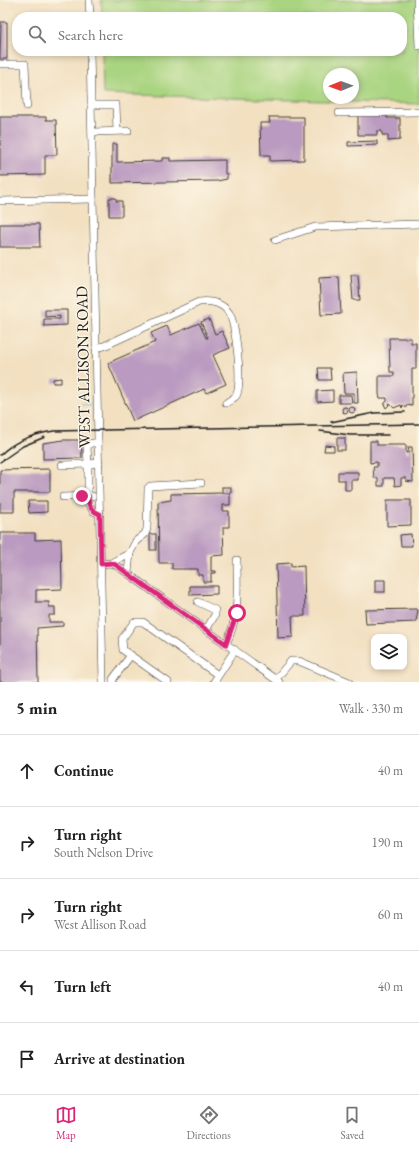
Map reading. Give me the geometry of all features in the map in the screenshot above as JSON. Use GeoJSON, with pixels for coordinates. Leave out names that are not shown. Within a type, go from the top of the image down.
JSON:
{"type":"FeatureCollection","features":[{"type":"Feature","properties":{"kind":"street"},"geometry":{"type":"LineString","coordinates":[[90,0],[90,12]]}},
{"type":"Feature","properties":{"kind":"street"},"geometry":{"type":"LineString","coordinates":[[417,0],[419,46]]}},
{"type":"Feature","properties":{"kind":"street","name":"WEST ALLISON ROAD"},"geometry":{"type":"LineString","coordinates":[[90,56],[103,682]]}},
{"type":"Feature","properties":{"kind":"street"},"geometry":{"type":"LineString","coordinates":[[0,64],[25,64],[27,106]]}},
{"type":"Feature","properties":{"kind":"street"},"geometry":{"type":"LineString","coordinates":[[91,105],[116,105],[117,131]]}},
{"type":"Feature","properties":{"kind":"street"},"geometry":{"type":"LineString","coordinates":[[339,113],[419,112]]}},
{"type":"Feature","properties":{"kind":"street"},"geometry":{"type":"LineString","coordinates":[[92,132],[128,130]]}},
{"type":"Feature","properties":{"kind":"street"},"geometry":{"type":"LineString","coordinates":[[0,201],[93,200]]}},
{"type":"Feature","properties":{"kind":"street"},"geometry":{"type":"LineString","coordinates":[[275,240],[315,227],[419,224]]}},
{"type":"Feature","properties":{"kind":"street"},"geometry":{"type":"LineString","coordinates":[[96,348],[104,346],[199,302],[206,300],[215,302],[229,313],[234,324],[239,384],[236,396],[226,403]]}},
{"type":"Feature","properties":{"kind":"street"},"geometry":{"type":"LineString","coordinates":[[98,443],[88,444],[88,496],[90,508],[100,514]]}},
{"type":"Feature","properties":{"kind":"street"},"geometry":{"type":"LineString","coordinates":[[62,465],[99,463]]}},
{"type":"Feature","properties":{"kind":"street"},"geometry":{"type":"LineString","coordinates":[[128,573],[130,553],[136,542],[145,534],[147,529],[148,488],[150,486],[201,483]]}},
{"type":"Feature","properties":{"kind":"street"},"geometry":{"type":"LineString","coordinates":[[63,497],[100,496]]}},
{"type":"Feature","properties":{"kind":"street"},"geometry":{"type":"LineString","coordinates":[[101,564],[111,563],[130,553]]}},
{"type":"Feature","properties":{"kind":"street"},"geometry":{"type":"LineString","coordinates":[[226,644],[234,627],[238,608],[237,560]]}},
{"type":"Feature","properties":{"kind":"street"},"geometry":{"type":"LineString","coordinates":[[111,563],[128,573],[277,681],[291,661],[299,660],[349,682]]}},
{"type":"Feature","properties":{"kind":"street"},"geometry":{"type":"LineString","coordinates":[[198,602],[215,610],[215,615],[206,630]]}},
{"type":"Feature","properties":{"kind":"street"},"geometry":{"type":"LineString","coordinates":[[168,682],[123,650],[122,639],[134,622],[143,622],[218,676]]}},
{"type":"Feature","properties":{"kind":"street"},"geometry":{"type":"LineString","coordinates":[[214,682],[235,650]]}},
{"type":"Feature","properties":{"kind":"street"},"geometry":{"type":"LineString","coordinates":[[114,682],[113,678],[130,655]]}},
{"type":"Feature","properties":{"kind":"green space"},"geometry":{"type":"Polygon","coordinates":[[[101,0],[419,0],[419,104],[359,102],[359,68],[323,68],[323,101],[103,94],[102,56],[407,56],[407,12],[102,12],[101,0]]]}},
{"type":"Feature","properties":{"kind":"building"},"geometry":{"type":"Polygon","coordinates":[[[1,22],[7,22],[7,59],[0,59],[1,22]]]}},
{"type":"Feature","properties":{"kind":"building"},"geometry":{"type":"Polygon","coordinates":[[[358,114],[387,115],[387,118],[400,118],[400,140],[388,141],[388,135],[382,135],[382,131],[377,131],[377,135],[358,135],[358,114]]]}},
{"type":"Feature","properties":{"kind":"building"},"geometry":{"type":"Polygon","coordinates":[[[0,117],[46,117],[46,120],[56,120],[57,155],[45,155],[45,175],[0,176],[0,117]]]}},
{"type":"Feature","properties":{"kind":"building"},"geometry":{"type":"Polygon","coordinates":[[[269,117],[304,117],[304,160],[270,161],[270,155],[261,155],[260,123],[270,123],[269,117]]]}},
{"type":"Feature","properties":{"kind":"building"},"geometry":{"type":"Polygon","coordinates":[[[377,141],[377,145],[348,146],[348,142],[377,141]]]}},
{"type":"Feature","properties":{"kind":"building"},"geometry":{"type":"Polygon","coordinates":[[[112,144],[117,144],[117,162],[162,161],[162,158],[170,158],[170,161],[225,160],[225,174],[227,174],[227,179],[217,181],[112,183],[112,144]]]}},
{"type":"Feature","properties":{"kind":"building"},"geometry":{"type":"Polygon","coordinates":[[[109,198],[116,198],[116,201],[122,201],[122,216],[109,216],[109,198]]]}},
{"type":"Feature","properties":{"kind":"building"},"geometry":{"type":"Polygon","coordinates":[[[0,224],[39,224],[40,247],[0,247],[0,224]]]}},
{"type":"Feature","properties":{"kind":"building"},"geometry":{"type":"Polygon","coordinates":[[[351,275],[358,275],[360,300],[353,300],[351,275]]]}},
{"type":"Feature","properties":{"kind":"building"},"geometry":{"type":"Polygon","coordinates":[[[339,277],[341,314],[321,315],[319,278],[339,277]]]}},
{"type":"Feature","properties":{"kind":"building"},"geometry":{"type":"Polygon","coordinates":[[[45,310],[67,310],[67,325],[44,326],[44,319],[60,319],[60,316],[45,317],[45,310]]]}},
{"type":"Feature","properties":{"kind":"building"},"geometry":{"type":"Polygon","coordinates":[[[209,319],[215,334],[222,331],[230,348],[213,355],[226,384],[206,393],[204,389],[133,421],[108,363],[155,342],[151,333],[167,326],[171,335],[199,323],[206,338],[208,338],[201,322],[209,319]]]}},
{"type":"Feature","properties":{"kind":"building"},"geometry":{"type":"Polygon","coordinates":[[[389,338],[411,338],[411,343],[416,343],[416,369],[412,369],[412,406],[406,405],[406,408],[403,405],[402,408],[401,405],[394,408],[390,404],[386,408],[384,404],[387,401],[387,398],[380,398],[379,394],[379,376],[394,376],[394,372],[390,372],[389,338]]]}},
{"type":"Feature","properties":{"kind":"building"},"geometry":{"type":"Polygon","coordinates":[[[318,368],[330,368],[331,380],[319,380],[318,368]]]}},
{"type":"Feature","properties":{"kind":"building"},"geometry":{"type":"Polygon","coordinates":[[[357,372],[358,403],[354,403],[354,393],[344,393],[343,373],[357,372]]]}},
{"type":"Feature","properties":{"kind":"building"},"geometry":{"type":"Polygon","coordinates":[[[61,378],[61,383],[53,383],[53,379],[61,378]]]}},
{"type":"Feature","properties":{"kind":"building"},"geometry":{"type":"Polygon","coordinates":[[[333,390],[333,401],[317,402],[317,391],[333,390]]]}},
{"type":"Feature","properties":{"kind":"building"},"geometry":{"type":"Polygon","coordinates":[[[339,395],[351,395],[352,403],[339,403],[339,395]]]}},
{"type":"Feature","properties":{"kind":"building"},"geometry":{"type":"Polygon","coordinates":[[[345,407],[348,410],[345,413],[342,410],[345,407]]]}},
{"type":"Feature","properties":{"kind":"building"},"geometry":{"type":"Polygon","coordinates":[[[352,407],[355,410],[352,413],[349,410],[352,407]]]}},
{"type":"Feature","properties":{"kind":"building"},"geometry":{"type":"Polygon","coordinates":[[[337,438],[345,438],[345,450],[337,450],[337,438]]]}},
{"type":"Feature","properties":{"kind":"building"},"geometry":{"type":"Polygon","coordinates":[[[63,440],[81,440],[82,458],[43,459],[43,443],[63,440]]]}},
{"type":"Feature","properties":{"kind":"building"},"geometry":{"type":"Polygon","coordinates":[[[370,441],[377,441],[377,445],[406,445],[406,453],[409,452],[408,447],[412,447],[413,482],[406,481],[406,478],[401,478],[401,485],[395,486],[394,478],[384,478],[384,486],[378,486],[378,478],[374,478],[373,467],[377,467],[377,462],[370,463],[370,441]]]}},
{"type":"Feature","properties":{"kind":"building"},"geometry":{"type":"Polygon","coordinates":[[[325,445],[334,446],[334,451],[324,451],[325,445]]]}},
{"type":"Feature","properties":{"kind":"building"},"geometry":{"type":"Polygon","coordinates":[[[50,469],[50,492],[14,492],[14,512],[0,512],[0,470],[50,469]]]}},
{"type":"Feature","properties":{"kind":"building"},"geometry":{"type":"Polygon","coordinates":[[[338,472],[358,472],[358,480],[351,480],[351,490],[345,490],[345,480],[338,480],[338,472]]]}},
{"type":"Feature","properties":{"kind":"building"},"geometry":{"type":"Polygon","coordinates":[[[222,487],[231,487],[231,493],[222,493],[222,487]]]}},
{"type":"Feature","properties":{"kind":"building"},"geometry":{"type":"Polygon","coordinates":[[[171,494],[230,494],[230,505],[223,505],[223,511],[229,511],[229,527],[223,527],[224,555],[211,556],[211,571],[216,571],[216,573],[211,573],[211,582],[203,582],[203,575],[198,575],[198,569],[172,569],[172,563],[159,563],[158,502],[171,500],[171,494]]]}},
{"type":"Feature","properties":{"kind":"building"},"geometry":{"type":"Polygon","coordinates":[[[387,500],[411,500],[411,525],[387,526],[387,500]]]}},
{"type":"Feature","properties":{"kind":"building"},"geometry":{"type":"Polygon","coordinates":[[[28,501],[47,501],[47,512],[29,513],[28,501]]]}},
{"type":"Feature","properties":{"kind":"building"},"geometry":{"type":"Polygon","coordinates":[[[0,533],[35,533],[35,540],[61,539],[62,589],[36,590],[36,602],[49,602],[49,607],[55,607],[55,615],[49,615],[49,622],[63,622],[63,626],[37,628],[38,682],[0,682],[0,533]]]}},
{"type":"Feature","properties":{"kind":"building"},"geometry":{"type":"Polygon","coordinates":[[[150,534],[156,534],[156,550],[150,550],[150,534]]]}},
{"type":"Feature","properties":{"kind":"building"},"geometry":{"type":"Polygon","coordinates":[[[411,534],[412,546],[401,546],[400,535],[411,534]]]}},
{"type":"Feature","properties":{"kind":"building"},"geometry":{"type":"Polygon","coordinates":[[[291,563],[291,567],[304,566],[305,616],[292,616],[293,637],[278,638],[276,564],[291,563]]]}},
{"type":"Feature","properties":{"kind":"building"},"geometry":{"type":"Polygon","coordinates":[[[375,580],[385,580],[385,592],[375,592],[375,580]]]}},
{"type":"Feature","properties":{"kind":"building"},"geometry":{"type":"Polygon","coordinates":[[[190,586],[217,586],[217,594],[190,595],[190,586]]]}},
{"type":"Feature","properties":{"kind":"building"},"geometry":{"type":"Polygon","coordinates":[[[365,610],[418,610],[416,622],[366,624],[365,610]]]}},
{"type":"Feature","properties":{"kind":"waterway"},"geometry":{"type":"LineString","coordinates":[[81,404],[89,404]]}},
{"type":"Feature","properties":{"kind":"railway"},"geometry":{"type":"LineString","coordinates":[[331,422],[374,413],[405,412]]}},
{"type":"Feature","properties":{"kind":"railway"},"geometry":{"type":"LineString","coordinates":[[0,455],[12,445],[25,438],[54,431],[419,424]]}},
{"type":"Feature","properties":{"kind":"railway"},"geometry":{"type":"LineString","coordinates":[[320,431],[350,435],[388,435]]}},
{"type":"Feature","properties":{"kind":"railway"},"geometry":{"type":"LineString","coordinates":[[0,462],[23,446],[45,437]]}},
{"type":"Feature","properties":{"kind":"route"},"geometry":{"type":"LineString","coordinates":[[82,496],[88,496],[90,508],[100,514],[101,564],[111,563],[116,565],[226,644],[236,620],[237,613]]}}]}
